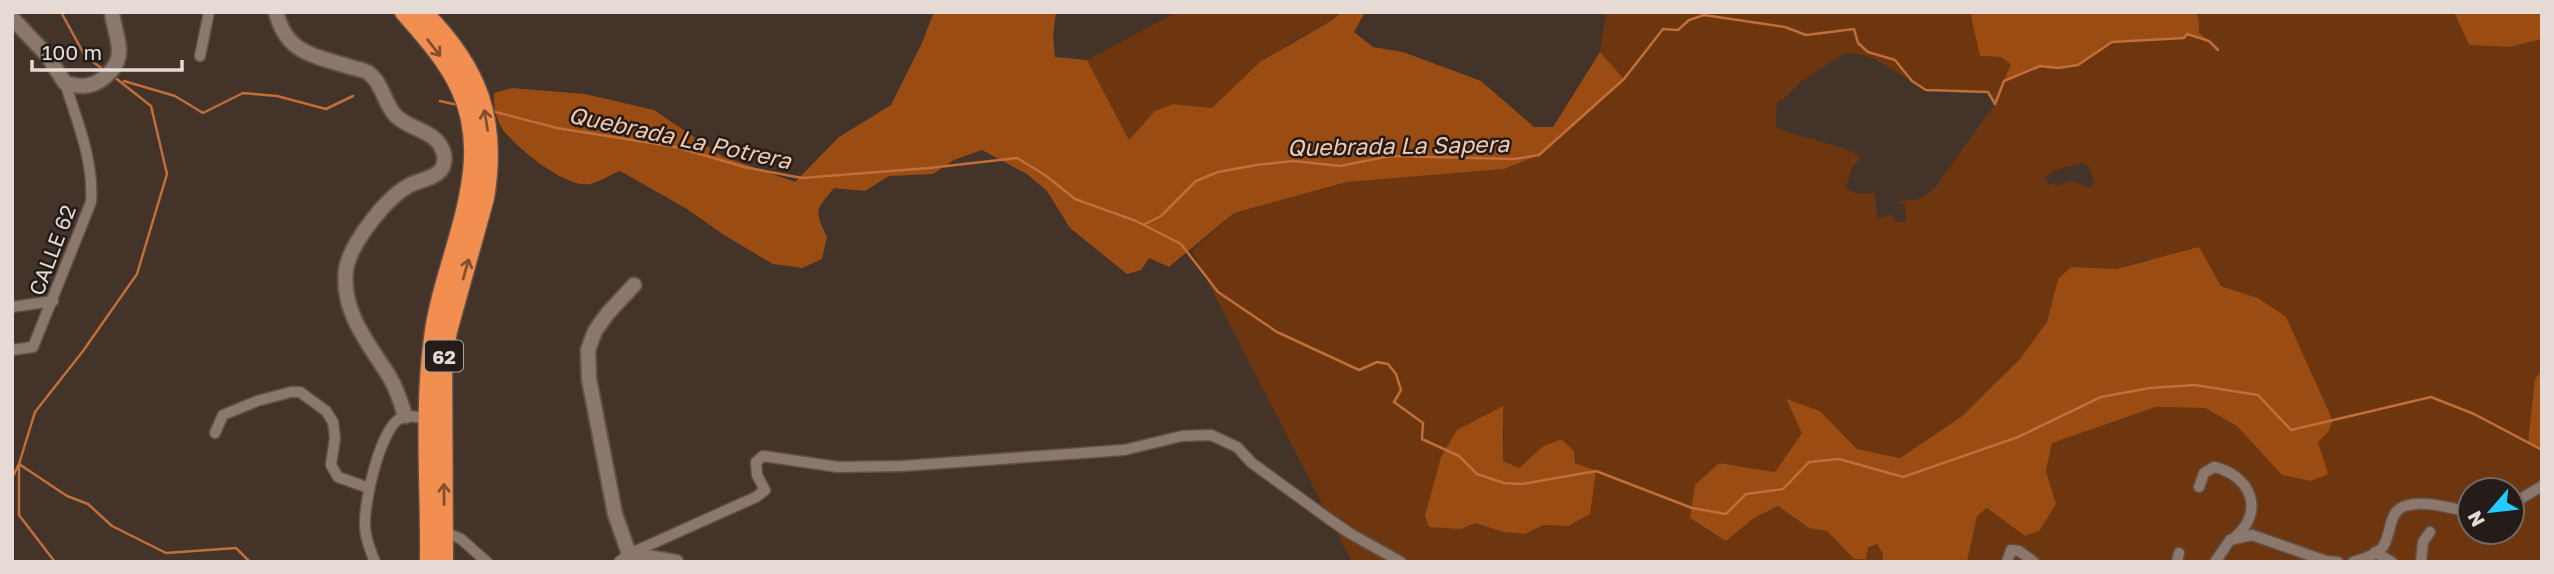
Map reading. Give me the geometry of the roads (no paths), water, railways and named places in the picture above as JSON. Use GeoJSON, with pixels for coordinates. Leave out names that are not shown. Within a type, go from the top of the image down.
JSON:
{"type":"FeatureCollection","features":[{"type":"Feature","properties":{"kind":"highway","name":"62"},"geometry":{"type":"LineString","coordinates":[[404,12],[468,86],[482,98],[488,123],[482,156],[437,309],[429,365],[429,562]]}},
{"type":"Feature","properties":{"kind":"highway","name":"62"},"geometry":{"type":"LineString","coordinates":[[423,12],[448,43],[468,86]]}},
{"type":"Feature","properties":{"kind":"highway","name":"62"},"geometry":{"type":"LineString","coordinates":[[444,562],[443,358],[485,198],[482,156]]}},
{"type":"Feature","properties":{"kind":"street"},"geometry":{"type":"LineString","coordinates":[[12,18],[47,55],[65,83],[81,86],[107,76],[116,66],[119,52],[112,12]]}},
{"type":"Feature","properties":{"kind":"street"},"geometry":{"type":"LineString","coordinates":[[200,56],[209,12]]}},
{"type":"Feature","properties":{"kind":"street"},"geometry":{"type":"LineString","coordinates":[[276,12],[280,30],[291,44],[309,54],[366,72],[374,78],[388,107],[398,119],[429,134],[440,145],[445,158],[441,169],[426,179],[410,184],[364,230],[351,251],[346,271],[347,292],[355,321],[373,355],[389,376],[405,416]]}},
{"type":"Feature","properties":{"kind":"street","name":"CALLE 62"},"geometry":{"type":"LineString","coordinates":[[12,350],[33,347],[91,202],[88,156],[65,83]]}},
{"type":"Feature","properties":{"kind":"street"},"geometry":{"type":"LineString","coordinates":[[624,558],[589,379],[588,350],[595,331],[634,285]]}},
{"type":"Feature","properties":{"kind":"street"},"geometry":{"type":"LineString","coordinates":[[12,307],[53,301]]}},
{"type":"Feature","properties":{"kind":"street"},"geometry":{"type":"LineString","coordinates":[[215,433],[223,415],[257,401],[300,392],[326,411],[333,422],[335,438],[331,466],[338,477],[369,488]]}},
{"type":"Feature","properties":{"kind":"street"},"geometry":{"type":"LineString","coordinates":[[375,562],[369,548],[365,524],[369,488],[386,433],[393,423],[405,416],[428,419]]}},
{"type":"Feature","properties":{"kind":"street"},"geometry":{"type":"LineString","coordinates":[[624,558],[756,498],[765,490],[757,475],[756,462],[763,456],[838,467],[902,466],[1124,450],[1197,434],[1211,436],[1237,447],[1252,463],[1350,534],[1401,562]]}},
{"type":"Feature","properties":{"kind":"street"},"geometry":{"type":"LineString","coordinates":[[2199,487],[2204,473],[2214,467],[2228,470],[2246,489],[2253,502],[2250,517],[2243,530],[2230,540],[2215,562]]}},
{"type":"Feature","properties":{"kind":"street"},"geometry":{"type":"LineString","coordinates":[[2526,496],[2542,486]]}},
{"type":"Feature","properties":{"kind":"street"},"geometry":{"type":"LineString","coordinates":[[2353,562],[2383,547],[2390,524],[2399,509],[2426,503],[2456,509]]}},
{"type":"Feature","properties":{"kind":"street"},"geometry":{"type":"LineString","coordinates":[[2421,562],[2424,542],[2430,532]]}},
{"type":"Feature","properties":{"kind":"street"},"geometry":{"type":"LineString","coordinates":[[445,533],[472,547],[488,562]]}},
{"type":"Feature","properties":{"kind":"street"},"geometry":{"type":"LineString","coordinates":[[2230,540],[2252,534],[2326,561],[2338,562]]}},
{"type":"Feature","properties":{"kind":"street"},"geometry":{"type":"LineString","coordinates":[[2007,562],[2011,550],[2019,551],[2034,562]]}},
{"type":"Feature","properties":{"kind":"street"},"geometry":{"type":"LineString","coordinates":[[2375,552],[2392,562]]}},
{"type":"Feature","properties":{"kind":"street"},"geometry":{"type":"LineString","coordinates":[[624,558],[676,562]]}},
{"type":"Feature","properties":{"kind":"waterway"},"geometry":{"type":"LineString","coordinates":[[61,12],[85,56],[104,70]]}},
{"type":"Feature","properties":{"kind":"waterway","name":"Quebrada La Sapera"},"geometry":{"type":"LineString","coordinates":[[1145,224],[1161,216],[1196,181],[1218,172],[1256,165],[1294,161],[1340,166],[1390,156],[1514,159],[1539,155],[1624,79],[1663,29],[1678,30],[1689,20],[1704,15],[1785,27],[1806,35],[1854,29],[1858,43],[1868,52],[1895,60],[1912,81],[1926,90],[1988,92],[1995,104],[2004,81],[2040,66],[2058,68],[2078,65],[2112,42],[2184,38],[2187,34],[2209,41],[2218,50]]}},
{"type":"Feature","properties":{"kind":"waterway"},"geometry":{"type":"LineString","coordinates":[[55,562],[19,515],[19,464],[35,412],[83,351],[137,274],[167,174],[151,106],[113,76]]}},
{"type":"Feature","properties":{"kind":"waterway"},"geometry":{"type":"LineString","coordinates":[[124,81],[175,96],[203,113],[243,93],[277,96],[326,109],[353,96]]}},
{"type":"Feature","properties":{"kind":"waterway","name":"Quebrada La Potrera"},"geometry":{"type":"LineString","coordinates":[[440,101],[458,105]]}},
{"type":"Feature","properties":{"kind":"waterway","name":"Quebrada La Potrera"},"geometry":{"type":"LineString","coordinates":[[492,111],[557,128],[676,147],[744,167],[802,178],[1017,158],[1045,175],[1075,199],[1136,221],[1181,244],[1218,292],[1277,332],[1359,370],[1377,362],[1388,364],[1396,374],[1401,390],[1394,402],[1423,423],[1422,439],[1459,456],[1477,474],[1504,483],[1522,484],[1596,471],[1692,508],[1726,514],[1746,494],[1783,489],[1809,462],[1839,459],[1903,477],[2018,437],[2101,397],[2150,388],[2195,385],[2258,395],[2291,430],[2431,397],[2474,414],[2542,450]]}},
{"type":"Feature","properties":{"kind":"waterway"},"geometry":{"type":"LineString","coordinates":[[12,478],[19,464],[67,496],[88,504],[112,526],[166,553],[236,548],[250,562]]}}]}
